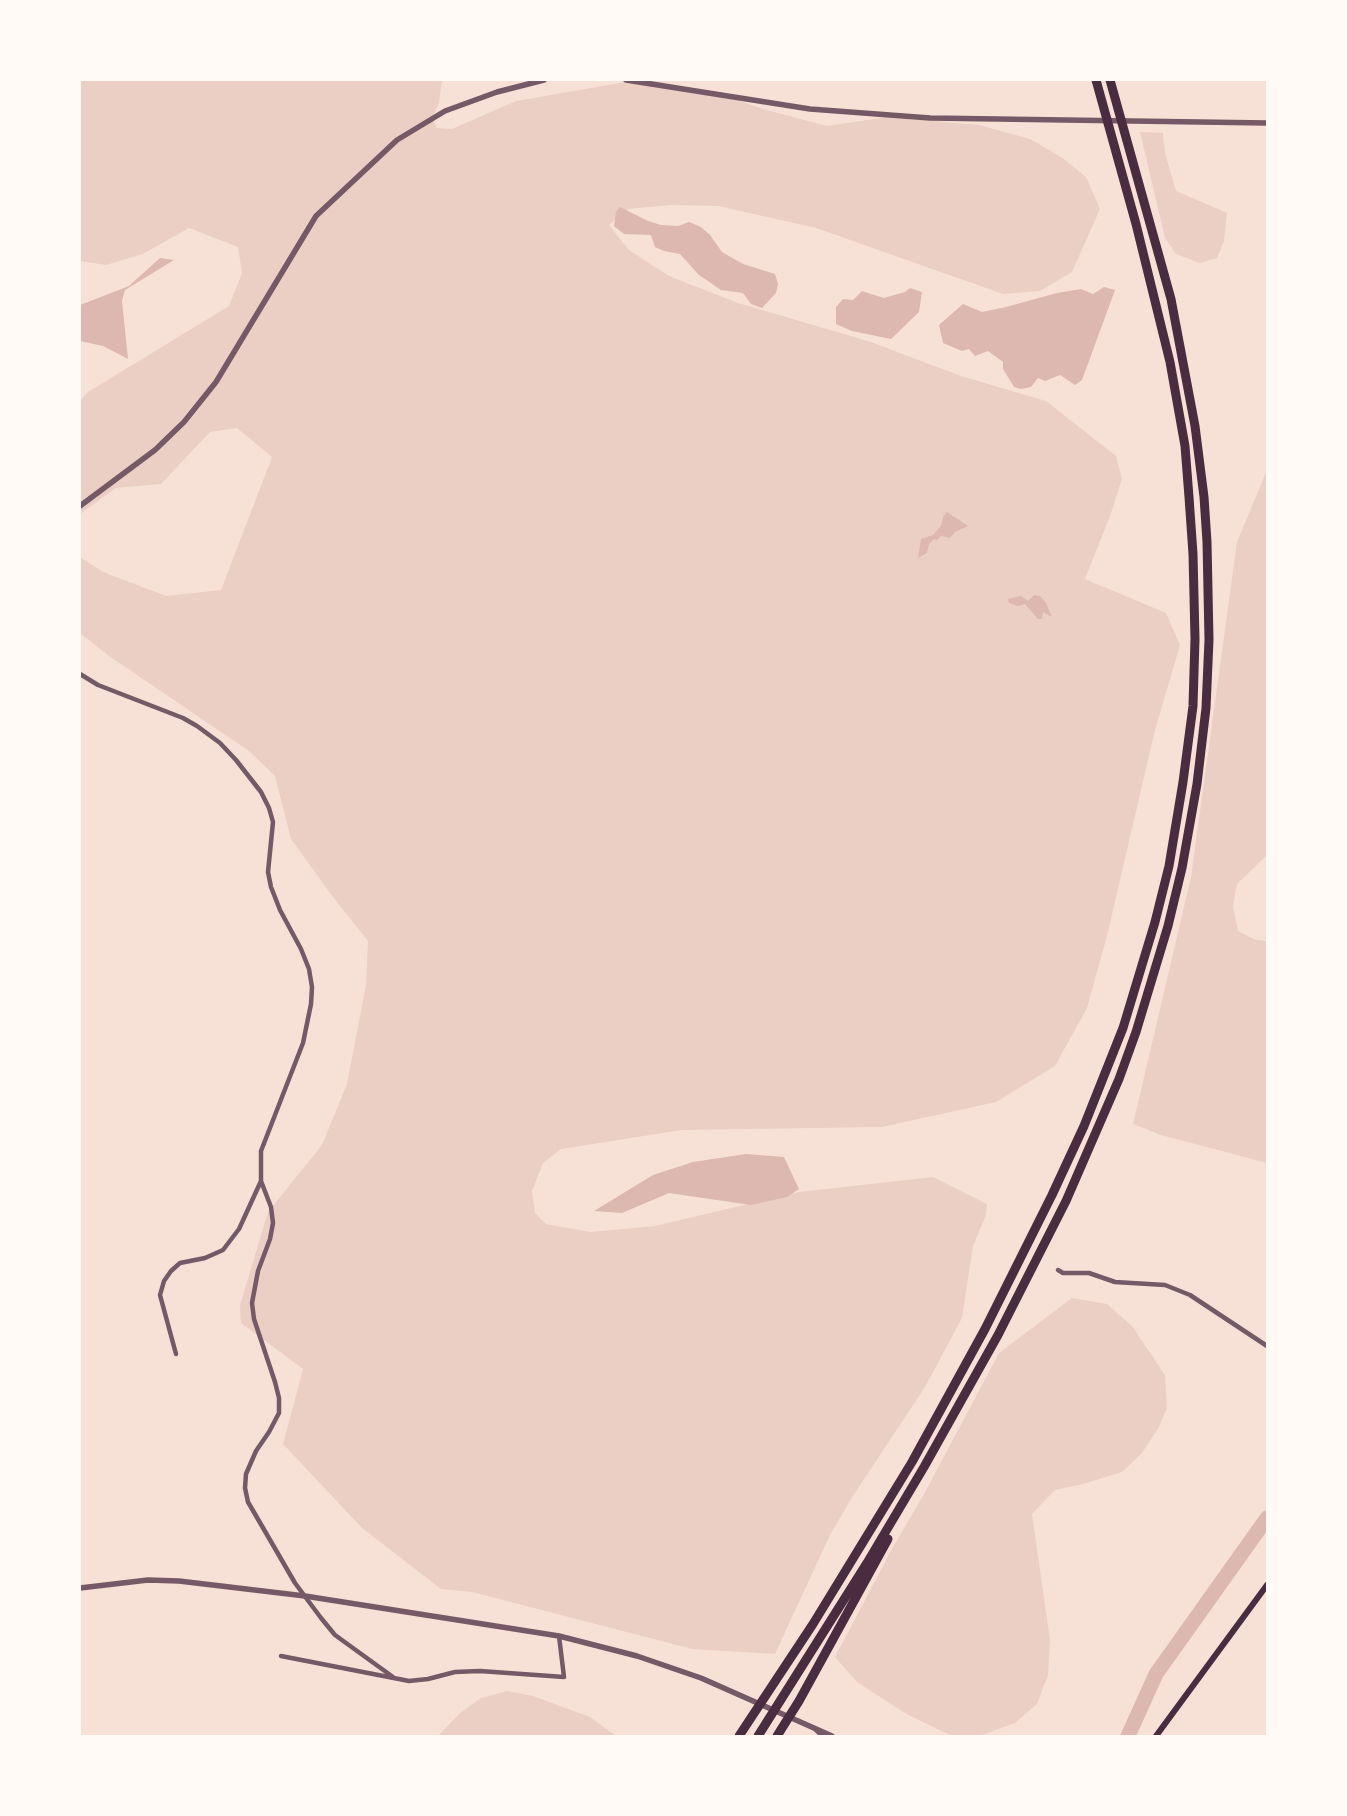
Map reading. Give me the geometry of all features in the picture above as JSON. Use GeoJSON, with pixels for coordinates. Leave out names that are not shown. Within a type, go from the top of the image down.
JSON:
{"type":"FeatureCollection","features":[{"type":"Feature","properties":{"kind":"highway"},"geometry":{"type":"LineString","coordinates":[[740,1736],[813,1624],[912,1462],[985,1329],[1052,1195],[1084,1126],[1122,1028],[1155,922],[1169,866],[1193,706],[1195,630],[1189,497],[1184,446],[1170,362],[1143,250],[1096,80]]}},
{"type":"Feature","properties":{"kind":"highway"},"geometry":{"type":"LineString","coordinates":[[758,1736],[867,1563],[924,1467],[998,1335],[1058,1219],[1119,1079],[1139,1022],[1168,926],[1182,868],[1197,784],[1206,708],[1209,640],[1204,497],[1195,426],[1173,307],[1110,80]]}},
{"type":"Feature","properties":{"kind":"highway"},"geometry":{"type":"LineString","coordinates":[[778,1735],[799,1701],[891,1534],[924,1467]]}},
{"type":"Feature","properties":{"kind":"main road"},"geometry":{"type":"LineString","coordinates":[[1156,1736],[1267,1585]]}},
{"type":"Feature","properties":{"kind":"street"},"geometry":{"type":"LineString","coordinates":[[80,506],[155,450],[184,422],[216,382],[316,216],[398,140],[446,111],[497,92],[544,80]]}},
{"type":"Feature","properties":{"kind":"street"},"geometry":{"type":"LineString","coordinates":[[626,80],[810,109],[930,118],[1267,123]]}},
{"type":"Feature","properties":{"kind":"street"},"geometry":{"type":"LineString","coordinates":[[80,674],[98,685],[183,718],[197,726],[220,743],[236,760],[261,792],[269,808],[273,822],[268,872],[271,887],[280,910],[301,949],[309,969],[312,987],[311,1004],[303,1043],[261,1151],[261,1181],[271,1207],[273,1223],[270,1239],[258,1271],[252,1303],[254,1319],[279,1398],[278,1413],[269,1432],[256,1451],[246,1474],[245,1488],[248,1502],[295,1583],[320,1618],[336,1635],[393,1677]]}},
{"type":"Feature","properties":{"kind":"street"},"geometry":{"type":"LineString","coordinates":[[176,1354],[160,1295],[164,1281],[180,1263],[205,1258],[223,1250],[239,1229],[261,1181]]}},
{"type":"Feature","properties":{"kind":"street"},"geometry":{"type":"LineString","coordinates":[[1058,1270],[1063,1273],[1089,1273],[1115,1282],[1164,1285],[1190,1296],[1267,1346]]}},
{"type":"Feature","properties":{"kind":"street"},"geometry":{"type":"LineString","coordinates":[[80,1588],[148,1580],[179,1581],[305,1596],[559,1636],[637,1656],[700,1678],[832,1736]]}},
{"type":"Feature","properties":{"kind":"street"},"geometry":{"type":"LineString","coordinates":[[281,1656],[409,1680],[428,1679],[455,1672],[480,1671],[564,1677],[559,1636]]}},
{"type":"Feature","properties":{"kind":"street"},"geometry":{"type":"LineString","coordinates":[[814,1728],[822,1736]]}},
{"type":"Feature","properties":{"kind":"shaded area"},"geometry":{"type":"Polygon","coordinates":[[[80,80],[442,80],[439,103],[432,118],[437,128],[452,129],[516,101],[637,80],[651,80],[719,94],[763,109],[827,126],[887,117],[979,125],[1030,139],[1064,159],[1086,177],[1100,209],[1072,272],[1040,291],[1003,294],[816,228],[718,206],[671,205],[628,209],[609,225],[629,250],[669,276],[738,303],[868,341],[961,376],[1046,401],[1116,456],[1122,479],[1110,516],[1085,579],[1166,613],[1180,645],[1155,730],[1107,936],[1087,1008],[1055,1066],[996,1102],[882,1127],[682,1130],[561,1149],[543,1163],[532,1191],[535,1213],[546,1224],[590,1232],[655,1226],[799,1192],[933,1177],[987,1204],[986,1215],[973,1246],[962,1318],[925,1387],[851,1499],[830,1535],[775,1654],[692,1649],[472,1592],[441,1589],[362,1528],[283,1444],[303,1369],[241,1323],[240,1305],[268,1212],[322,1145],[347,1084],[366,985],[368,941],[291,839],[275,776],[249,751],[109,656],[80,633],[80,557],[103,572],[166,596],[221,590],[272,457],[237,428],[210,432],[161,484],[116,488],[80,514],[80,401],[88,392],[229,306],[242,273],[238,247],[189,228],[143,254],[106,265],[80,261],[80,80]]]}},
{"type":"Feature","properties":{"kind":"shaded area"},"geometry":{"type":"Polygon","coordinates":[[[1140,132],[1163,133],[1165,153],[1176,191],[1227,213],[1224,241],[1217,258],[1200,263],[1176,254],[1165,238],[1140,132]]]}},
{"type":"Feature","properties":{"kind":"shaded area"},"geometry":{"type":"Polygon","coordinates":[[[620,207],[648,221],[661,225],[678,226],[689,222],[701,227],[710,235],[722,252],[743,264],[775,274],[778,284],[776,293],[762,308],[751,304],[743,293],[721,290],[699,275],[680,254],[655,247],[651,235],[624,234],[614,226],[616,212],[620,207]]]}},
{"type":"Feature","properties":{"kind":"shaded area"},"geometry":{"type":"Polygon","coordinates":[[[160,258],[174,260],[125,290],[122,301],[128,359],[103,346],[80,341],[80,305],[129,286],[160,258]]]}},
{"type":"Feature","properties":{"kind":"shaded area"},"geometry":{"type":"Polygon","coordinates":[[[1104,287],[1115,290],[1082,380],[1075,385],[1060,375],[1045,381],[1038,378],[1031,387],[1021,389],[1014,387],[1003,369],[1003,362],[988,351],[975,356],[969,349],[962,351],[943,343],[939,325],[963,304],[982,312],[1057,293],[1081,289],[1093,294],[1104,287]]]}},
{"type":"Feature","properties":{"kind":"shaded area"},"geometry":{"type":"Polygon","coordinates":[[[910,288],[922,292],[919,312],[891,339],[852,331],[836,324],[836,307],[843,299],[853,300],[862,291],[884,298],[905,292],[910,288]]]}},
{"type":"Feature","properties":{"kind":"shaded area"},"geometry":{"type":"Polygon","coordinates":[[[1267,470],[1267,855],[1237,884],[1233,907],[1238,931],[1256,940],[1267,941],[1267,1163],[1161,1135],[1133,1124],[1191,877],[1237,542],[1267,470]]]}},
{"type":"Feature","properties":{"kind":"shaded area"},"geometry":{"type":"Polygon","coordinates":[[[947,512],[968,526],[955,532],[950,538],[941,536],[937,540],[934,539],[929,544],[927,553],[918,558],[921,539],[933,535],[941,526],[943,517],[947,512]]]}},
{"type":"Feature","properties":{"kind":"shaded area"},"geometry":{"type":"Polygon","coordinates":[[[1034,595],[1040,596],[1046,603],[1052,617],[1043,612],[1042,619],[1038,619],[1025,604],[1018,606],[1009,603],[1008,599],[1021,596],[1028,601],[1034,595]]]}},
{"type":"Feature","properties":{"kind":"shaded area"},"geometry":{"type":"Polygon","coordinates":[[[746,1154],[784,1157],[799,1189],[787,1197],[751,1205],[669,1193],[622,1213],[594,1211],[653,1175],[693,1162],[746,1154]]]}},
{"type":"Feature","properties":{"kind":"shaded area"},"geometry":{"type":"Polygon","coordinates":[[[1072,1298],[1107,1304],[1132,1326],[1165,1375],[1167,1408],[1159,1427],[1142,1453],[1122,1472],[1055,1490],[1032,1514],[1050,1640],[1048,1675],[1037,1704],[1015,1723],[982,1735],[952,1736],[908,1715],[857,1682],[835,1657],[999,1353],[1072,1298]]]}},
{"type":"Feature","properties":{"kind":"shaded area"},"geometry":{"type":"Polygon","coordinates":[[[507,1691],[533,1696],[590,1717],[616,1736],[438,1736],[460,1713],[481,1698],[507,1691]]]}},
{"type":"Feature","properties":{"kind":"waterway"},"geometry":{"type":"LineString","coordinates":[[1128,1736],[1156,1674],[1267,1518]]}}]}
